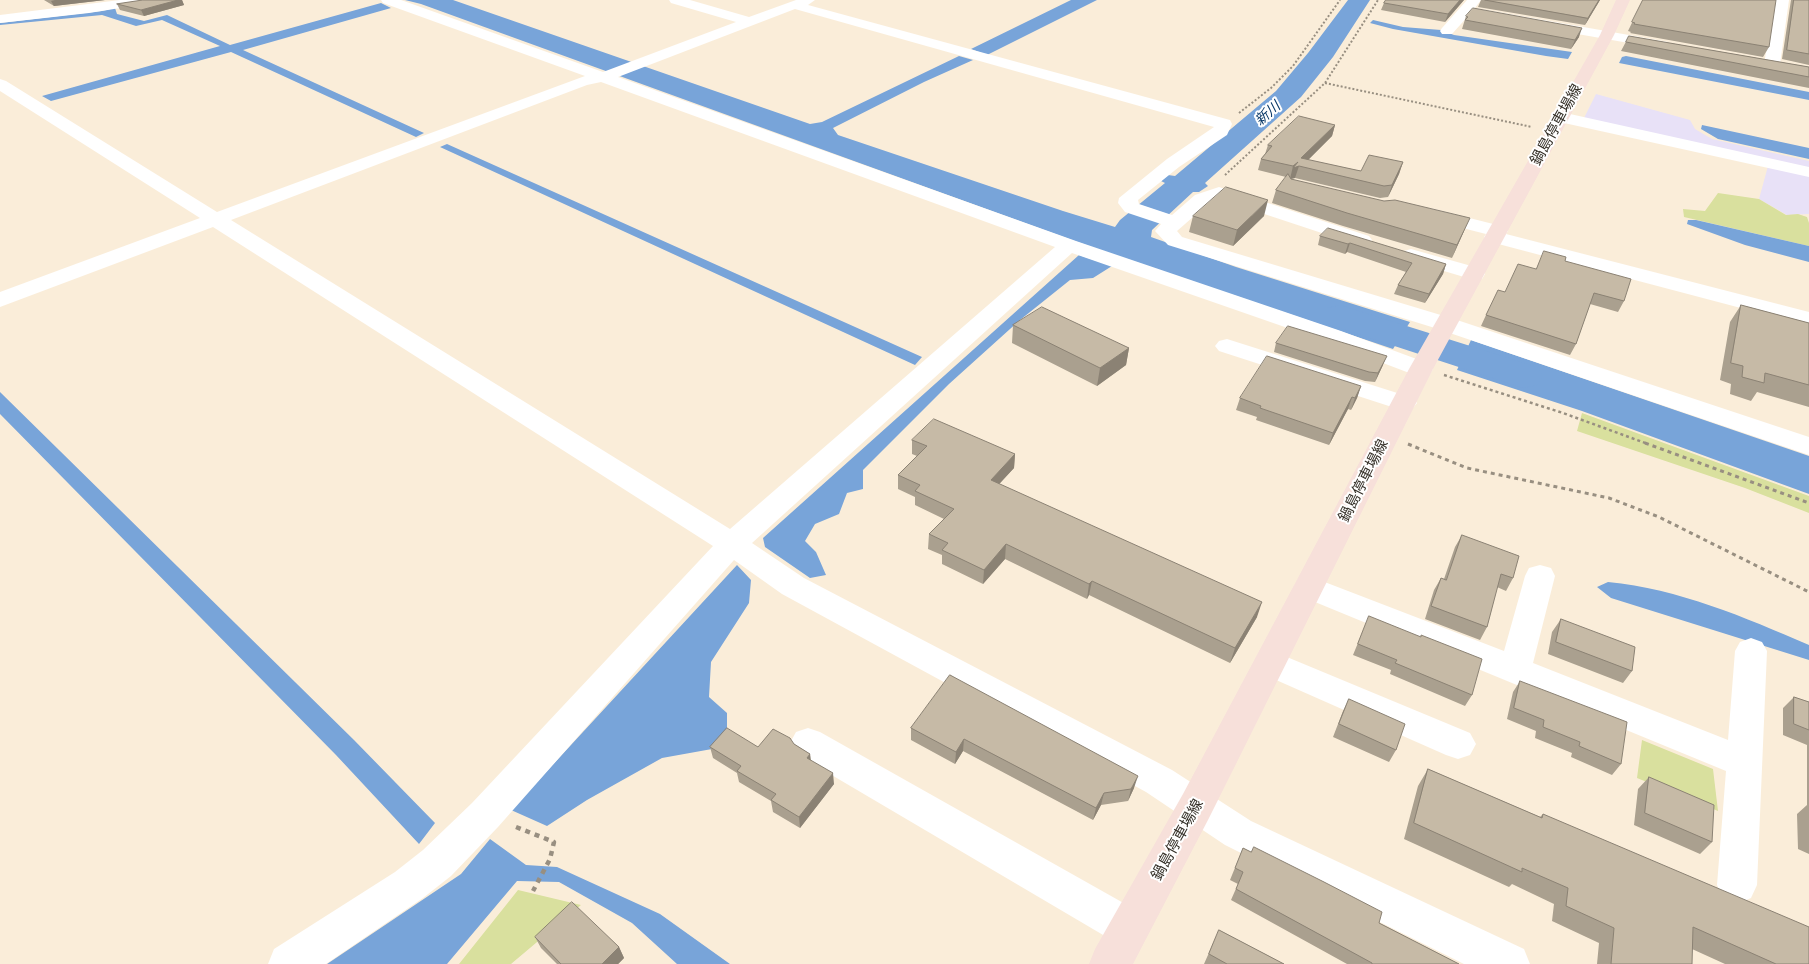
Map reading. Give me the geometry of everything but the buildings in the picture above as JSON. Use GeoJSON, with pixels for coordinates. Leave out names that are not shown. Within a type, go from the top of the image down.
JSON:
{"type":"FeatureCollection","features":[{"type":"Feature","properties":{"kind":"main road","name":"鍋島停車場線"},"geometry":{"type":"LineString","coordinates":[[1110,964],[1196,806],[1421,369],[1607,35],[1623,0]]}},
{"type":"Feature","properties":{"kind":"street"},"geometry":{"type":"LineString","coordinates":[[0,19],[90,9],[145,0]]}},
{"type":"Feature","properties":{"kind":"street"},"geometry":{"type":"LineString","coordinates":[[388,0],[607,76],[1069,245],[1333,336],[1421,369]]}},
{"type":"Feature","properties":{"kind":"street"},"geometry":{"type":"LineString","coordinates":[[676,0],[747,21]]}},
{"type":"Feature","properties":{"kind":"street"},"geometry":{"type":"LineString","coordinates":[[1772,64],[1782,0]]}},
{"type":"Feature","properties":{"kind":"street"},"geometry":{"type":"LineString","coordinates":[[0,300],[219,222],[581,82],[607,76],[646,62],[747,21],[801,3],[1224,124],[1221,131],[1173,163],[1129,198],[1128,203],[1132,208],[1171,221]]}},
{"type":"Feature","properties":{"kind":"street"},"geometry":{"type":"LineString","coordinates":[[10,4],[24,14],[23,16]]}},
{"type":"Feature","properties":{"kind":"street"},"geometry":{"type":"LineString","coordinates":[[1448,31],[1470,5],[1607,35],[1678,47]]}},
{"type":"Feature","properties":{"kind":"street"},"geometry":{"type":"LineString","coordinates":[[1753,61],[1791,67]]}},
{"type":"Feature","properties":{"kind":"street"},"geometry":{"type":"LineString","coordinates":[[0,84],[732,544],[793,586],[1159,782],[1238,833],[1509,964]]}},
{"type":"Feature","properties":{"kind":"street"},"geometry":{"type":"LineString","coordinates":[[1557,124],[1809,172]]}},
{"type":"Feature","properties":{"kind":"street"},"geometry":{"type":"LineString","coordinates":[[1474,274],[1219,193],[1202,199],[1171,221],[1165,231],[1175,241],[1446,324],[1809,446]]}},
{"type":"Feature","properties":{"kind":"street"},"geometry":{"type":"LineString","coordinates":[[1408,209],[1809,319]]}},
{"type":"Feature","properties":{"kind":"street"},"geometry":{"type":"LineString","coordinates":[[289,964],[410,885],[438,863],[485,815],[732,544],[1069,245]]}},
{"type":"Feature","properties":{"kind":"street"},"geometry":{"type":"LineString","coordinates":[[1227,346],[1404,404]]}},
{"type":"Feature","properties":{"kind":"street"},"geometry":{"type":"LineString","coordinates":[[1515,669],[1540,576]]}},
{"type":"Feature","properties":{"kind":"street"},"geometry":{"type":"LineString","coordinates":[[1310,587],[1744,762]]}},
{"type":"Feature","properties":{"kind":"street"},"geometry":{"type":"LineString","coordinates":[[1737,885],[1751,651]]}},
{"type":"Feature","properties":{"kind":"street"},"geometry":{"type":"LineString","coordinates":[[1270,663],[1458,744]]}},
{"type":"Feature","properties":{"kind":"street"},"geometry":{"type":"LineString","coordinates":[[808,743],[1129,928]]}},
{"type":"Feature","properties":{"kind":"path"},"geometry":{"type":"LineString","coordinates":[[1224,124],[1267,93],[1300,58],[1326,16],[1340,0]]}},
{"type":"Feature","properties":{"kind":"path"},"geometry":{"type":"LineString","coordinates":[[1219,193],[1219,180],[1325,83],[1378,0]]}},
{"type":"Feature","properties":{"kind":"path"},"geometry":{"type":"LineString","coordinates":[[1325,83],[1557,124]]}},
{"type":"Feature","properties":{"kind":"path"},"geometry":{"type":"LineString","coordinates":[[1421,369],[1563,413],[1809,503]]}},
{"type":"Feature","properties":{"kind":"path"},"geometry":{"type":"LineString","coordinates":[[1387,435],[1467,468],[1609,498],[1659,517],[1809,592]]}},
{"type":"Feature","properties":{"kind":"path"},"geometry":{"type":"LineString","coordinates":[[485,815],[554,842],[550,859],[533,890]]}},
{"type":"Feature","properties":{"kind":"shaded area"},"geometry":{"type":"Polygon","coordinates":[[[1596,94],[1690,120],[1695,129],[1712,139],[1809,161],[1809,214],[1787,215],[1759,199],[1768,166],[1583,120],[1596,94]]]}},
{"type":"Feature","properties":{"kind":"green space"},"geometry":{"type":"Polygon","coordinates":[[[1718,193],[1759,199],[1786,215],[1798,214],[1807,217],[1809,223],[1809,246],[1684,217],[1683,209],[1705,211],[1718,193]]]}},
{"type":"Feature","properties":{"kind":"green space"},"geometry":{"type":"Polygon","coordinates":[[[1582,413],[1809,496],[1809,513],[1745,488],[1577,431],[1582,413]]]}},
{"type":"Feature","properties":{"kind":"green space"},"geometry":{"type":"Polygon","coordinates":[[[1642,740],[1713,769],[1718,811],[1637,778],[1642,740]]]}},
{"type":"Feature","properties":{"kind":"green space"},"geometry":{"type":"Polygon","coordinates":[[[518,890],[581,905],[511,964],[459,964],[518,890]]]}},
{"type":"Feature","properties":{"kind":"water","name":"新川"},"geometry":{"type":"Polygon","coordinates":[[[405,0],[453,0],[810,124],[822,122],[959,56],[973,60],[924,82],[833,128],[838,135],[1115,227],[1120,220],[1165,183],[1161,181],[1168,175],[1175,176],[1276,91],[1308,53],[1348,0],[1370,0],[1333,57],[1301,97],[1205,183],[1208,186],[1199,192],[1193,192],[1152,230],[1151,237],[1236,267],[1410,322],[1393,349],[1105,252],[421,4],[405,0]]]}},
{"type":"Feature","properties":{"kind":"water"},"geometry":{"type":"Polygon","coordinates":[[[1071,0],[1097,0],[987,55],[971,49],[1071,0]]]}},
{"type":"Feature","properties":{"kind":"water"},"geometry":{"type":"Polygon","coordinates":[[[381,3],[391,8],[243,50],[424,133],[416,137],[231,52],[51,101],[42,96],[220,46],[162,20],[136,26],[102,15],[0,25],[0,23],[115,8],[117,14],[144,21],[167,15],[230,45],[381,3]]]}},
{"type":"Feature","properties":{"kind":"water"},"geometry":{"type":"Polygon","coordinates":[[[1373,20],[1403,27],[1441,30],[1454,35],[1572,52],[1568,59],[1546,56],[1393,29],[1370,23],[1373,20]]]}},
{"type":"Feature","properties":{"kind":"water"},"geometry":{"type":"Polygon","coordinates":[[[1626,56],[1809,92],[1809,100],[1619,63],[1622,57],[1626,56]]]}},
{"type":"Feature","properties":{"kind":"water"},"geometry":{"type":"Polygon","coordinates":[[[1702,125],[1809,148],[1809,159],[1718,139],[1701,129],[1702,125]]]}},
{"type":"Feature","properties":{"kind":"water"},"geometry":{"type":"Polygon","coordinates":[[[447,144],[922,357],[915,365],[440,147],[447,144]]]}},
{"type":"Feature","properties":{"kind":"water"},"geometry":{"type":"Polygon","coordinates":[[[1688,220],[1696,220],[1809,246],[1809,262],[1745,245],[1687,224],[1688,220]]]}},
{"type":"Feature","properties":{"kind":"water"},"geometry":{"type":"Polygon","coordinates":[[[1079,255],[1112,266],[1093,278],[1070,280],[1020,320],[949,384],[863,470],[863,489],[847,493],[839,514],[815,524],[805,541],[816,552],[826,575],[810,578],[765,547],[763,538],[1079,255]]]}},
{"type":"Feature","properties":{"kind":"water"},"geometry":{"type":"Polygon","coordinates":[[[1471,340],[1809,456],[1809,494],[1582,411],[1457,370],[1471,340]]]}},
{"type":"Feature","properties":{"kind":"water"},"geometry":{"type":"Polygon","coordinates":[[[0,392],[354,740],[435,823],[419,844],[336,755],[0,414],[0,392]]]}},
{"type":"Feature","properties":{"kind":"water"},"geometry":{"type":"Polygon","coordinates":[[[737,565],[751,580],[749,603],[711,662],[709,697],[727,713],[727,729],[712,749],[662,758],[587,800],[547,826],[511,810],[737,565]]]}},
{"type":"Feature","properties":{"kind":"water"},"geometry":{"type":"Polygon","coordinates":[[[1608,582],[1660,591],[1686,598],[1760,624],[1809,645],[1809,660],[1611,598],[1597,587],[1608,582]]]}},
{"type":"Feature","properties":{"kind":"water"},"geometry":{"type":"Polygon","coordinates":[[[490,839],[526,865],[557,867],[660,914],[730,964],[677,964],[632,923],[559,882],[517,881],[447,964],[327,964],[461,874],[490,839]]]}},
{"type":"Feature","properties":{"kind":"waterway"},"geometry":{"type":"LineString","coordinates":[[1340,316],[1523,376]]}}]}
